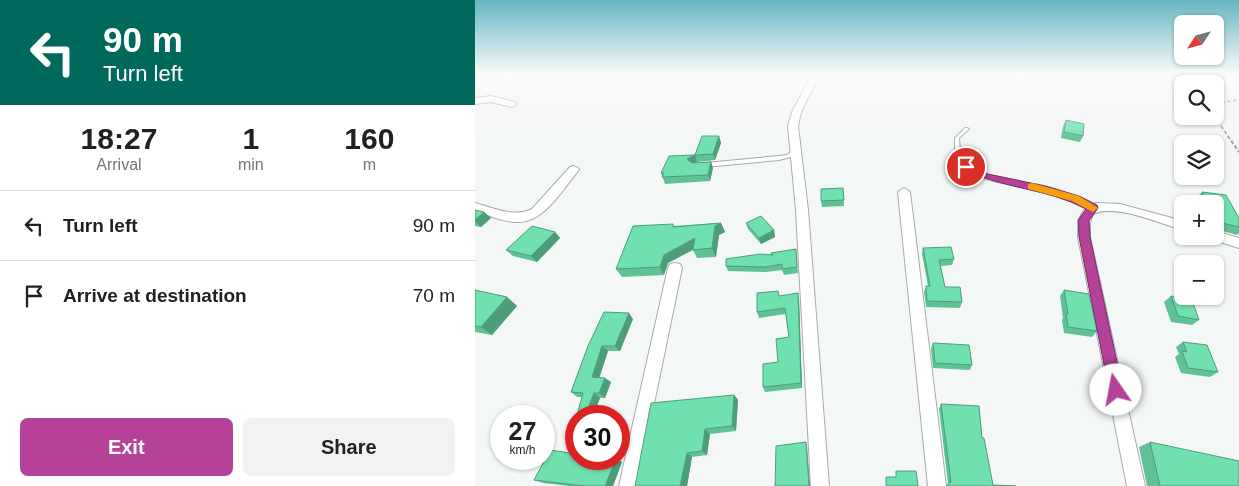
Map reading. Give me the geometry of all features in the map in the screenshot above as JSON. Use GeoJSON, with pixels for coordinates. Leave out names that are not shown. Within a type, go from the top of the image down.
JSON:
{"type":"FeatureCollection","features":[{"type":"Feature","properties":{"kind":"street"},"geometry":{"type":"LineString","coordinates":[[806,97],[795,116],[793,126],[797,150],[820,486]]}},
{"type":"Feature","properties":{"kind":"street"},"geometry":{"type":"LineString","coordinates":[[475,101],[491,99],[512,104]]}},
{"type":"Feature","properties":{"kind":"street"},"geometry":{"type":"LineString","coordinates":[[475,207],[515,218],[526,217],[536,212],[574,169]]}},
{"type":"Feature","properties":{"kind":"street"},"geometry":{"type":"LineString","coordinates":[[904,192],[937,486]]}},
{"type":"Feature","properties":{"kind":"street"},"geometry":{"type":"LineString","coordinates":[[1136,486],[1084,237],[1084,220],[1093,208],[1102,206],[1127,210],[1174,223]]}},
{"type":"Feature","properties":{"kind":"street"},"geometry":{"type":"LineString","coordinates":[[1224,239],[1239,243]]}},
{"type":"Feature","properties":{"kind":"street"},"geometry":{"type":"LineString","coordinates":[[628,486],[675,268]]}},
{"type":"Feature","properties":{"kind":"lane"},"geometry":{"type":"LineString","coordinates":[[967,129],[957,138],[957,155],[966,167],[985,177],[1045,189],[1075,198],[1093,208]]}},
{"type":"Feature","properties":{"kind":"lane"},"geometry":{"type":"LineString","coordinates":[[694,166],[779,158],[789,156],[797,150]]}},
{"type":"Feature","properties":{"kind":"path"},"geometry":{"type":"LineString","coordinates":[[1224,102],[1239,100]]}},
{"type":"Feature","properties":{"kind":"path"},"geometry":{"type":"LineString","coordinates":[[1220,125],[1239,152]]}},
{"type":"Feature","properties":{"kind":"building"},"geometry":{"type":"Polygon","coordinates":[[[1066,120],[1084,124],[1083,136],[1064,132],[1066,120]]]}},
{"type":"Feature","properties":{"kind":"building"},"geometry":{"type":"Polygon","coordinates":[[[702,136],[719,136],[713,154],[695,155],[702,136]]]}},
{"type":"Feature","properties":{"kind":"building"},"geometry":{"type":"Polygon","coordinates":[[[695,155],[687,159],[692,163],[711,162],[708,175],[662,177],[664,173],[661,173],[669,156],[695,155]]]}},
{"type":"Feature","properties":{"kind":"building"},"geometry":{"type":"Polygon","coordinates":[[[843,188],[844,200],[821,201],[821,189],[843,188]]]}},
{"type":"Feature","properties":{"kind":"building"},"geometry":{"type":"Polygon","coordinates":[[[1202,192],[1226,195],[1239,218],[1239,227],[1224,223],[1224,195],[1204,195],[1202,192]]]}},
{"type":"Feature","properties":{"kind":"building"},"geometry":{"type":"Polygon","coordinates":[[[475,210],[484,212],[475,220],[475,210]]]}},
{"type":"Feature","properties":{"kind":"building"},"geometry":{"type":"Polygon","coordinates":[[[761,216],[774,230],[759,238],[746,223],[761,216]]]}},
{"type":"Feature","properties":{"kind":"building"},"geometry":{"type":"Polygon","coordinates":[[[721,223],[715,226],[712,248],[693,250],[695,238],[664,255],[660,267],[616,269],[633,226],[673,224],[673,227],[721,223]]]}},
{"type":"Feature","properties":{"kind":"building"},"geometry":{"type":"Polygon","coordinates":[[[532,226],[555,232],[531,256],[506,250],[532,226]]]}},
{"type":"Feature","properties":{"kind":"building"},"geometry":{"type":"Polygon","coordinates":[[[951,247],[954,259],[939,260],[945,287],[960,287],[962,302],[927,301],[926,286],[930,286],[923,248],[951,247]]]}},
{"type":"Feature","properties":{"kind":"building"},"geometry":{"type":"Polygon","coordinates":[[[796,249],[797,267],[782,269],[782,264],[765,267],[726,266],[726,259],[760,254],[773,255],[771,253],[796,249]]]}},
{"type":"Feature","properties":{"kind":"building"},"geometry":{"type":"Polygon","coordinates":[[[475,290],[507,297],[481,327],[475,326],[475,290]]]}},
{"type":"Feature","properties":{"kind":"building"},"geometry":{"type":"Polygon","coordinates":[[[1064,290],[1089,294],[1097,331],[1068,327],[1064,290]]]}},
{"type":"Feature","properties":{"kind":"building"},"geometry":{"type":"Polygon","coordinates":[[[778,291],[779,296],[798,293],[801,383],[763,387],[763,364],[778,362],[776,339],[789,337],[785,308],[757,312],[757,293],[778,291]]]}},
{"type":"Feature","properties":{"kind":"building"},"geometry":{"type":"Polygon","coordinates":[[[1174,305],[1194,305],[1199,320],[1178,316],[1174,305]]]}},
{"type":"Feature","properties":{"kind":"building"},"geometry":{"type":"Polygon","coordinates":[[[604,312],[629,313],[615,346],[602,346],[592,377],[605,378],[599,393],[594,393],[589,405],[580,405],[583,393],[571,392],[588,346],[604,312]]]}},
{"type":"Feature","properties":{"kind":"building"},"geometry":{"type":"Polygon","coordinates":[[[1183,342],[1207,345],[1218,372],[1188,368],[1182,351],[1187,352],[1183,342]]]}},
{"type":"Feature","properties":{"kind":"building"},"geometry":{"type":"Polygon","coordinates":[[[933,343],[969,345],[972,365],[935,363],[933,343]]]}},
{"type":"Feature","properties":{"kind":"building"},"geometry":{"type":"Polygon","coordinates":[[[734,395],[732,426],[705,429],[702,451],[687,453],[680,486],[635,486],[651,403],[734,395]]]}},
{"type":"Feature","properties":{"kind":"building"},"geometry":{"type":"Polygon","coordinates":[[[941,404],[979,406],[982,438],[984,438],[993,485],[1016,486],[948,486],[951,482],[941,404]]]}},
{"type":"Feature","properties":{"kind":"building"},"geometry":{"type":"Polygon","coordinates":[[[806,442],[809,486],[775,486],[776,446],[806,442]]]}},
{"type":"Feature","properties":{"kind":"building"},"geometry":{"type":"Polygon","coordinates":[[[1150,442],[1239,461],[1239,486],[1160,486],[1150,442]]]}},
{"type":"Feature","properties":{"kind":"building"},"geometry":{"type":"Polygon","coordinates":[[[555,451],[565,452],[565,470],[612,470],[605,486],[584,486],[534,480],[539,470],[555,470],[555,451]]]}},
{"type":"Feature","properties":{"kind":"building"},"geometry":{"type":"Polygon","coordinates":[[[896,471],[916,471],[918,486],[886,486],[886,477],[896,477],[896,471]]]}},
{"type":"Feature","properties":{"kind":"slow traffic"},"geometry":{"type":"LineString","coordinates":[[1032,186],[1075,198],[1093,208]]}},
{"type":"Feature","properties":{"kind":"route"},"geometry":{"type":"LineString","coordinates":[[966,167],[985,177],[1045,189],[1075,198],[1093,208],[1087,213],[1084,220],[1084,237],[1116,390]]}}]}
